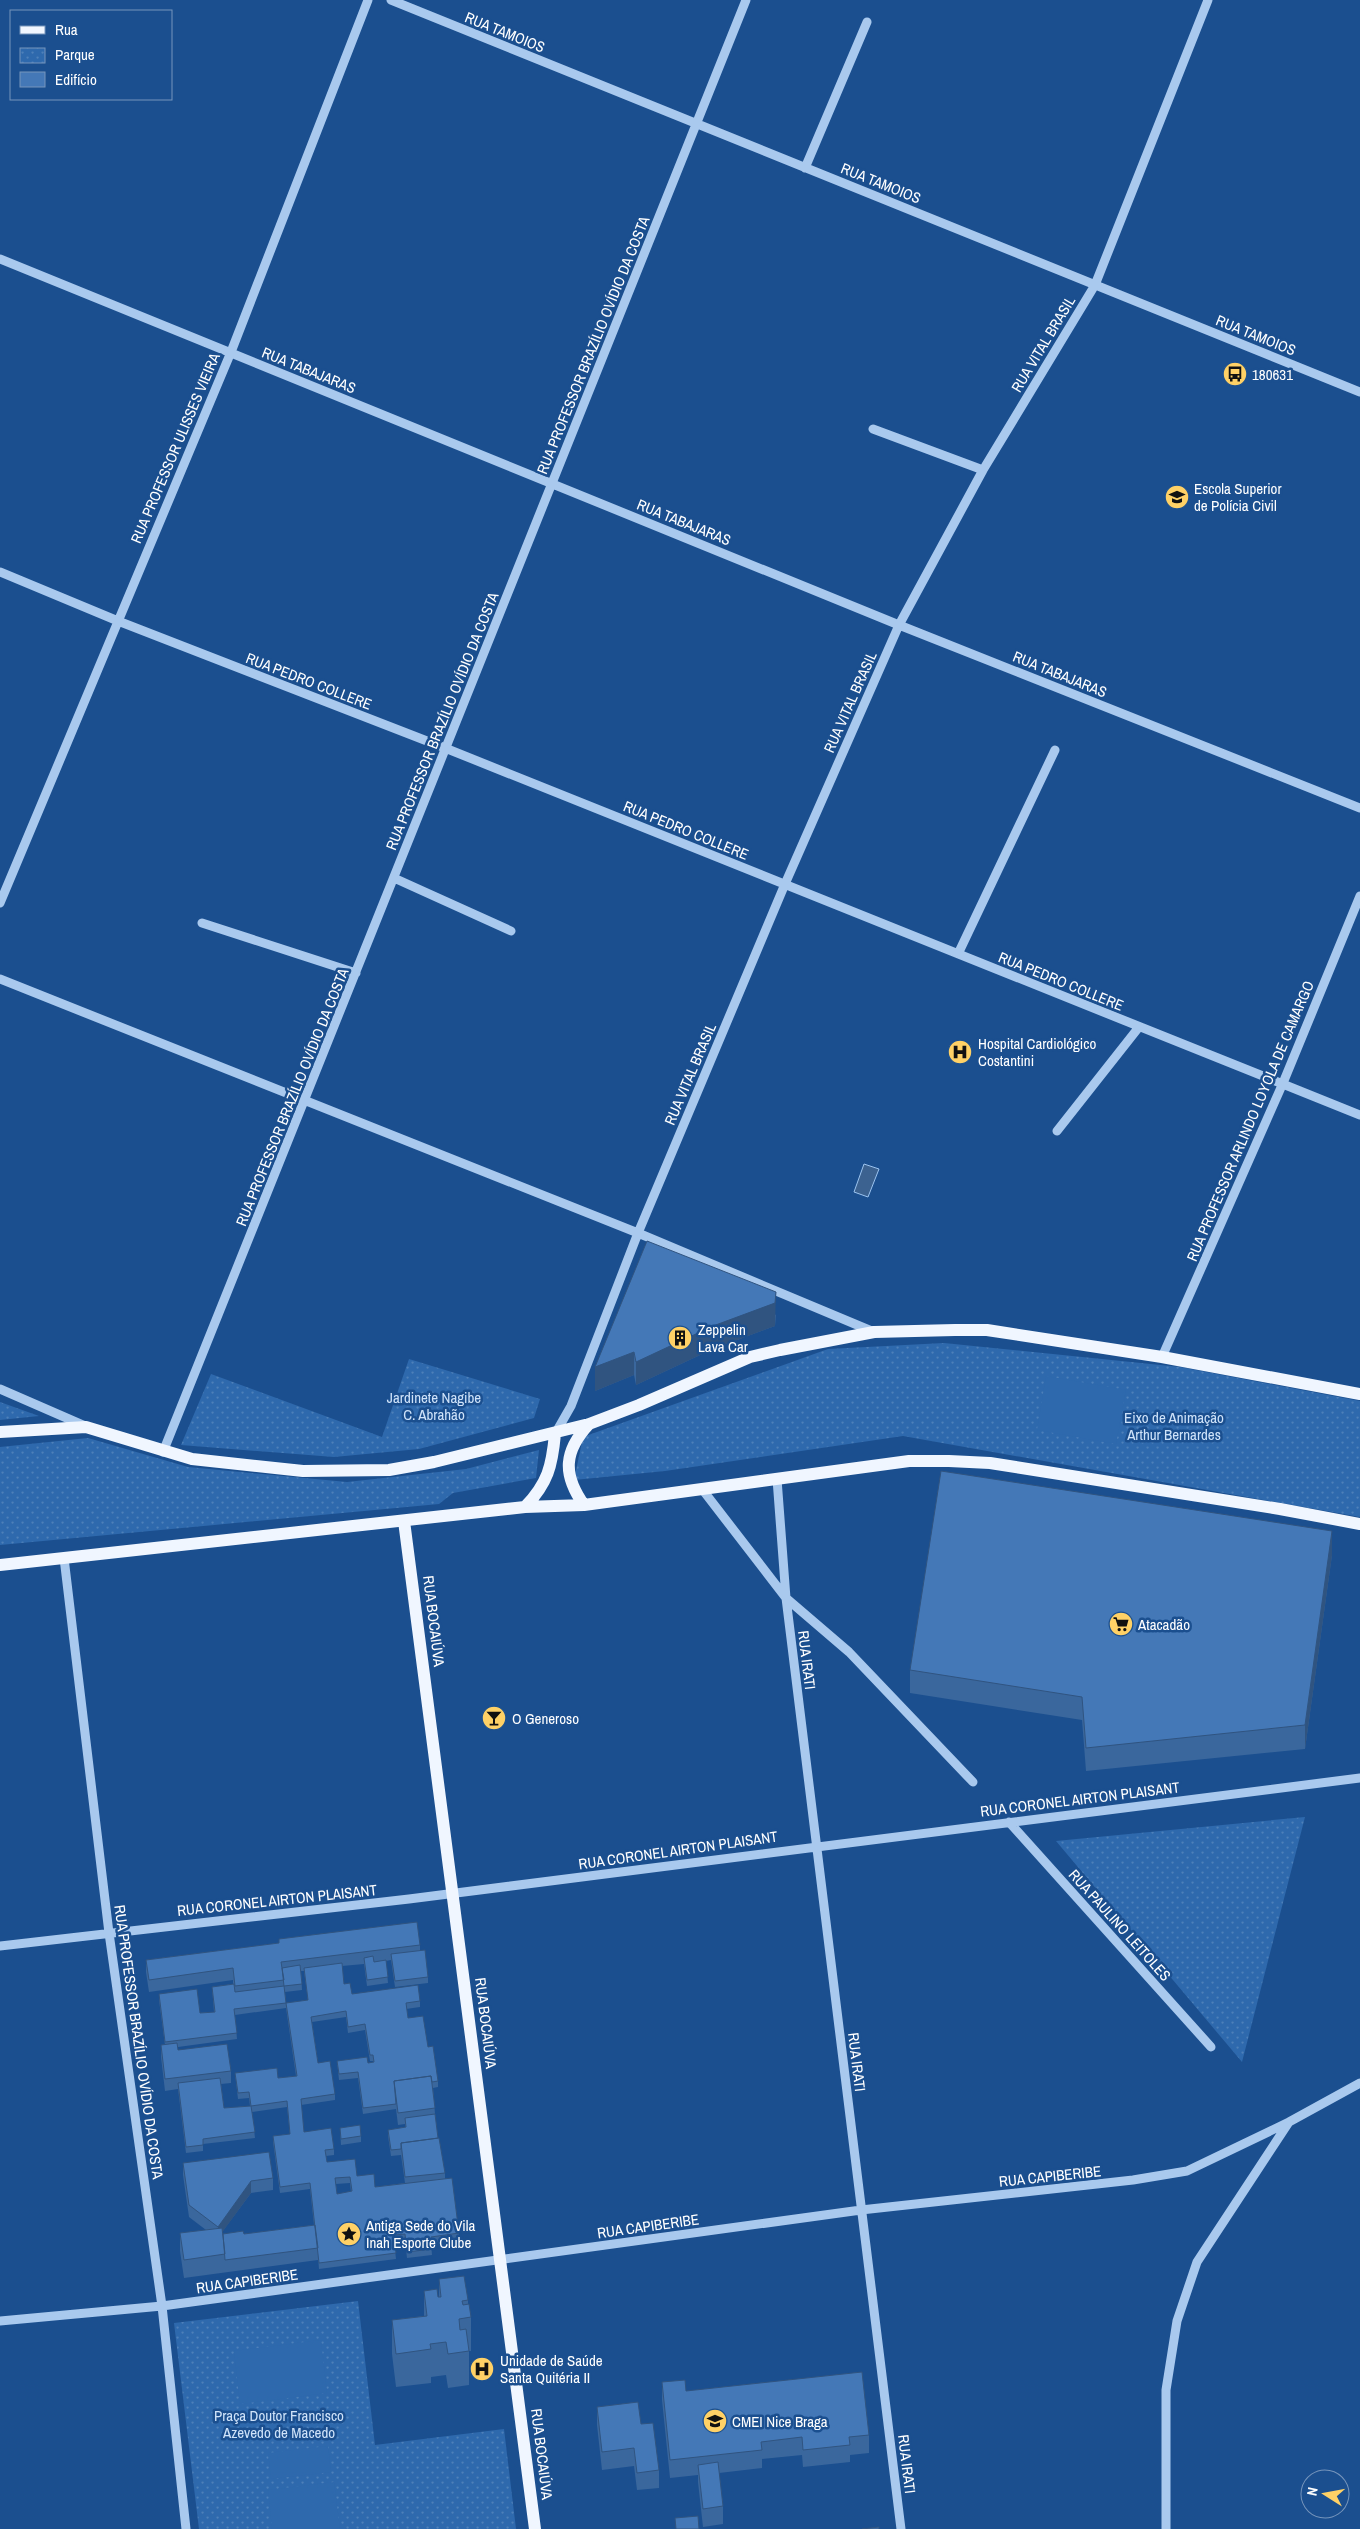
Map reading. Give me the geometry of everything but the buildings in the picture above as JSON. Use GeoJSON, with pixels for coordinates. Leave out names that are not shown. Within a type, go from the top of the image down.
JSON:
{"type":"FeatureCollection","features":[{"type":"Feature","properties":{"kind":"main road"},"geometry":{"type":"LineString","coordinates":[[0,1432],[86,1426],[164,1452],[192,1459],[303,1471],[388,1470],[434,1462],[555,1434],[589,1424],[639,1405],[750,1357],[874,1332],[987,1330],[1162,1357],[1360,1394]]}},
{"type":"Feature","properties":{"kind":"main road"},"geometry":{"type":"LineString","coordinates":[[584,1504],[574,1490],[569,1474],[569,1457],[576,1438],[589,1424]]}},
{"type":"Feature","properties":{"kind":"main road"},"geometry":{"type":"LineString","coordinates":[[525,1507],[538,1494],[547,1478],[552,1460],[555,1434]]}},
{"type":"Feature","properties":{"kind":"main road"},"geometry":{"type":"LineString","coordinates":[[0,1565],[525,1507],[584,1504],[909,1461],[990,1463],[1280,1509],[1360,1524]]}},
{"type":"Feature","properties":{"kind":"main road","name":"RUA BOCAIÚVA"},"geometry":{"type":"LineString","coordinates":[[404,1521],[535,2529]]}},
{"type":"Feature","properties":{"kind":"street","name":"RUA PROFESSOR ULISSES VIEIRA"},"geometry":{"type":"LineString","coordinates":[[0,903],[230,352],[368,0]]}},
{"type":"Feature","properties":{"kind":"street","name":"RUA TAMOIOS"},"geometry":{"type":"LineString","coordinates":[[391,0],[1360,392]]}},
{"type":"Feature","properties":{"kind":"street","name":"RUA PROFESSOR BRAZÍLIO OVÍDIO DA COSTA"},"geometry":{"type":"LineString","coordinates":[[164,1452],[306,1101],[444,748],[746,0]]}},
{"type":"Feature","properties":{"kind":"street","name":"RUA VITAL BRASIL"},"geometry":{"type":"LineString","coordinates":[[555,1434],[571,1406],[638,1233],[785,884],[899,625],[983,470],[1095,284],[1208,0]]}},
{"type":"Feature","properties":{"kind":"street"},"geometry":{"type":"LineString","coordinates":[[805,168],[867,22]]}},
{"type":"Feature","properties":{"kind":"street","name":"RUA TABAJARAS"},"geometry":{"type":"LineString","coordinates":[[0,259],[899,625],[1360,808]]}},
{"type":"Feature","properties":{"kind":"street"},"geometry":{"type":"LineString","coordinates":[[873,429],[983,470]]}},
{"type":"Feature","properties":{"kind":"street","name":"RUA PEDRO COLLERE"},"geometry":{"type":"LineString","coordinates":[[0,572],[118,621],[444,748],[1360,1115]]}},
{"type":"Feature","properties":{"kind":"street"},"geometry":{"type":"LineString","coordinates":[[958,954],[1055,750]]}},
{"type":"Feature","properties":{"kind":"street"},"geometry":{"type":"LineString","coordinates":[[394,878],[511,931]]}},
{"type":"Feature","properties":{"kind":"street","name":"RUA PROFESSOR ARLINDO LOYOLA DE CAMARGO"},"geometry":{"type":"LineString","coordinates":[[1162,1357],[1283,1084],[1360,896]]}},
{"type":"Feature","properties":{"kind":"street"},"geometry":{"type":"LineString","coordinates":[[202,923],[356,973]]}},
{"type":"Feature","properties":{"kind":"street"},"geometry":{"type":"LineString","coordinates":[[0,979],[638,1233],[874,1332]]}},
{"type":"Feature","properties":{"kind":"street"},"geometry":{"type":"LineString","coordinates":[[1057,1131],[1139,1027]]}},
{"type":"Feature","properties":{"kind":"street"},"geometry":{"type":"LineString","coordinates":[[0,1389],[86,1426]]}},
{"type":"Feature","properties":{"kind":"street","name":"RUA IRATI"},"geometry":{"type":"LineString","coordinates":[[777,1479],[786,1598],[901,2529]]}},
{"type":"Feature","properties":{"kind":"street"},"geometry":{"type":"LineString","coordinates":[[702,1488],[786,1598],[849,1652],[973,1782]]}},
{"type":"Feature","properties":{"kind":"street","name":"RUA PROFESSOR BRAZÍLIO OVÍDIO DA COSTA"},"geometry":{"type":"LineString","coordinates":[[64,1558],[109,1933],[162,2306],[186,2529]]}},
{"type":"Feature","properties":{"kind":"street","name":"RUA CORONEL AIRTON PLAISANT"},"geometry":{"type":"LineString","coordinates":[[0,1946],[452,1893],[1360,1778]]}},
{"type":"Feature","properties":{"kind":"street","name":"RUA PAULINO LEITOLES"},"geometry":{"type":"LineString","coordinates":[[1009,1822],[1211,2047]]}},
{"type":"Feature","properties":{"kind":"street","name":"RUA CAPIBERIBE"},"geometry":{"type":"LineString","coordinates":[[0,2321],[162,2306],[333,2284],[456,2264],[501,2261],[862,2210],[1133,2180],[1187,2171],[1289,2122],[1360,2083]]}},
{"type":"Feature","properties":{"kind":"street"},"geometry":{"type":"LineString","coordinates":[[1166,2529],[1166,2390],[1177,2321],[1197,2262],[1289,2122]]}},
{"type":"Feature","properties":{"kind":"green space","name":"Eixo de Animação Arthur Bernardes"},"geometry":{"type":"Polygon","coordinates":[[[944,1343],[1180,1367],[1360,1401],[1360,1517],[903,1436],[665,1471],[574,1480],[583,1437],[828,1349],[944,1343]]]}},
{"type":"Feature","properties":{"kind":"green space","name":"Jardinete Nagibe C. Abrahão"},"geometry":{"type":"Polygon","coordinates":[[[409,1359],[540,1399],[534,1418],[419,1449],[334,1457],[181,1445],[211,1374],[382,1437],[409,1359]]]}},
{"type":"Feature","properties":{"kind":"green space"},"geometry":{"type":"Polygon","coordinates":[[[1046,1376],[1126,1390],[1116,1444],[1037,1430],[1046,1376]]]}},
{"type":"Feature","properties":{"kind":"green space"},"geometry":{"type":"Polygon","coordinates":[[[0,1402],[39,1416],[0,1420],[0,1402]]]}},
{"type":"Feature","properties":{"kind":"green space"},"geometry":{"type":"Polygon","coordinates":[[[88,1438],[188,1467],[347,1482],[466,1469],[539,1450],[536,1478],[453,1493],[439,1504],[0,1545],[0,1447],[88,1438]]]}},
{"type":"Feature","properties":{"kind":"green space"},"geometry":{"type":"Polygon","coordinates":[[[1305,1817],[1242,2062],[1056,1841],[1305,1817]]]}},
{"type":"Feature","properties":{"kind":"green space","name":"Praça Doutor Francisco Azevedo de Macedo"},"geometry":{"type":"Polygon","coordinates":[[[358,2301],[375,2445],[504,2429],[516,2529],[199,2529],[174,2323],[358,2301]]]}},
{"type":"Feature","properties":{"kind":"green space"},"geometry":{"type":"Polygon","coordinates":[[[321,2340],[327,2393],[240,2404],[234,2351],[321,2340]]]}},
{"type":"Feature","properties":{"kind":"green space"},"geometry":{"type":"Polygon","coordinates":[[[328,2446],[331,2472],[271,2479],[268,2453],[328,2446]]]}},
{"type":"Feature","properties":{"kind":"green space"},"geometry":{"type":"Polygon","coordinates":[[[334,2482],[340,2529],[272,2529],[268,2490],[334,2482]]]}},
{"type":"Feature","properties":{"kind":"shaded area"},"geometry":{"type":"Polygon","coordinates":[[[864,1164],[879,1169],[868,1197],[854,1192],[864,1164]]]}},
{"type":"Feature","properties":{"kind":"place","name":"180631"},"geometry":{"type":"Point","coordinates":[1235,374]}},
{"type":"Feature","properties":{"kind":"place","name":"Escola Superior de Polícia Civil"},"geometry":{"type":"Point","coordinates":[1177,497]}},
{"type":"Feature","properties":{"kind":"place","name":"Hospital Cardiológico Costantini"},"geometry":{"type":"Point","coordinates":[960,1052]}},
{"type":"Feature","properties":{"kind":"place","name":"Zeppelin Lava Car"},"geometry":{"type":"Point","coordinates":[680,1338]}},
{"type":"Feature","properties":{"kind":"place","name":"Atacadão"},"geometry":{"type":"Point","coordinates":[1121,1624]}},
{"type":"Feature","properties":{"kind":"place","name":"O Generoso"},"geometry":{"type":"Point","coordinates":[494,1718]}},
{"type":"Feature","properties":{"kind":"place","name":"Antiga Sede do Vila Inah Esporte Clube"},"geometry":{"type":"Point","coordinates":[349,2234]}},
{"type":"Feature","properties":{"kind":"place","name":"Unidade de Saúde Santa Quitéria II"},"geometry":{"type":"Point","coordinates":[482,2369]}},
{"type":"Feature","properties":{"kind":"place","name":"CMEI Nice Braga"},"geometry":{"type":"Point","coordinates":[715,2421]}}]}
